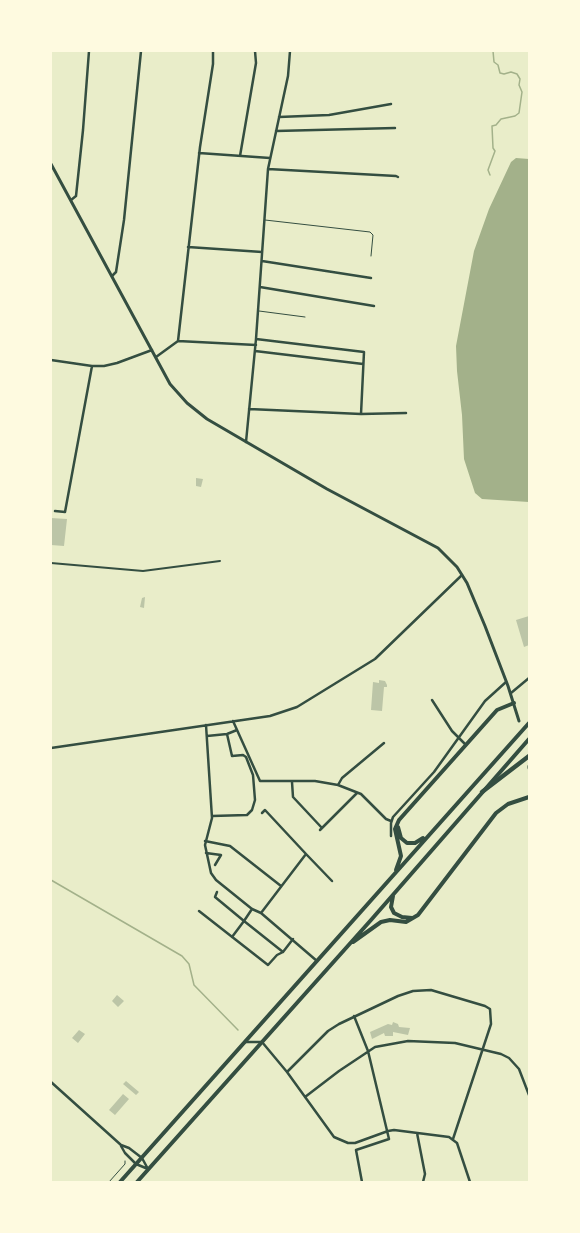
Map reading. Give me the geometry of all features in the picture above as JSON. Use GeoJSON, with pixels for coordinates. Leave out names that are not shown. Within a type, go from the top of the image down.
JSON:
{"type":"FeatureCollection","features":[{"type":"Feature","properties":{"kind":"highway"},"geometry":{"type":"LineString","coordinates":[[482,792],[529,756]]}},
{"type":"Feature","properties":{"kind":"highway"},"geometry":{"type":"LineString","coordinates":[[520,763],[529,759]]}},
{"type":"Feature","properties":{"kind":"main road"},"geometry":{"type":"LineString","coordinates":[[393,876],[401,856],[396,831],[398,822],[497,710],[514,703]]}},
{"type":"Feature","properties":{"kind":"main road"},"geometry":{"type":"LineString","coordinates":[[120,1182],[529,723]]}},
{"type":"Feature","properties":{"kind":"main road"},"geometry":{"type":"LineString","coordinates":[[137,1182],[346,948],[529,739]]}},
{"type":"Feature","properties":{"kind":"main road"},"geometry":{"type":"LineString","coordinates":[[346,948],[381,922],[390,920],[406,922],[420,913],[496,813],[508,804],[529,797]]}},
{"type":"Feature","properties":{"kind":"main road"},"geometry":{"type":"LineString","coordinates":[[398,822],[400,835],[407,843],[412,844],[419,842],[431,832]]}},
{"type":"Feature","properties":{"kind":"main road"},"geometry":{"type":"LineString","coordinates":[[396,891],[392,901],[392,909],[399,916],[413,918]]}},
{"type":"Feature","properties":{"kind":"street"},"geometry":{"type":"LineString","coordinates":[[71,200],[76,196],[89,51]]}},
{"type":"Feature","properties":{"kind":"street"},"geometry":{"type":"LineString","coordinates":[[112,276],[116,272],[124,220],[141,51]]}},
{"type":"Feature","properties":{"kind":"street"},"geometry":{"type":"LineString","coordinates":[[178,341],[199,153],[214,51]]}},
{"type":"Feature","properties":{"kind":"street"},"geometry":{"type":"LineString","coordinates":[[240,156],[256,63],[255,51]]}},
{"type":"Feature","properties":{"kind":"street"},"geometry":{"type":"LineString","coordinates":[[246,442],[256,345],[268,169],[288,76],[291,51]]}},
{"type":"Feature","properties":{"kind":"street"},"geometry":{"type":"LineString","coordinates":[[279,117],[329,115],[391,104]]}},
{"type":"Feature","properties":{"kind":"street"},"geometry":{"type":"LineString","coordinates":[[276,131],[395,128]]}},
{"type":"Feature","properties":{"kind":"street"},"geometry":{"type":"LineString","coordinates":[[199,153],[270,158]]}},
{"type":"Feature","properties":{"kind":"street"},"geometry":{"type":"LineString","coordinates":[[51,164],[170,384],[187,403],[207,419],[246,442],[366,511],[438,548],[454,564],[462,575],[480,613],[511,693],[519,721]]}},
{"type":"Feature","properties":{"kind":"street"},"geometry":{"type":"LineString","coordinates":[[268,169],[398,177]]}},
{"type":"Feature","properties":{"kind":"street"},"geometry":{"type":"LineString","coordinates":[[188,247],[262,252]]}},
{"type":"Feature","properties":{"kind":"street"},"geometry":{"type":"LineString","coordinates":[[262,261],[371,278]]}},
{"type":"Feature","properties":{"kind":"street"},"geometry":{"type":"LineString","coordinates":[[260,287],[374,306]]}},
{"type":"Feature","properties":{"kind":"street"},"geometry":{"type":"LineString","coordinates":[[256,339],[364,352],[361,414]]}},
{"type":"Feature","properties":{"kind":"street"},"geometry":{"type":"LineString","coordinates":[[156,357],[178,341],[256,345]]}},
{"type":"Feature","properties":{"kind":"street"},"geometry":{"type":"LineString","coordinates":[[51,360],[92,366],[117,363],[152,350]]}},
{"type":"Feature","properties":{"kind":"street"},"geometry":{"type":"LineString","coordinates":[[255,351],[363,364]]}},
{"type":"Feature","properties":{"kind":"street"},"geometry":{"type":"LineString","coordinates":[[54,511],[65,512],[92,366]]}},
{"type":"Feature","properties":{"kind":"street"},"geometry":{"type":"LineString","coordinates":[[249,409],[361,414],[406,413]]}},
{"type":"Feature","properties":{"kind":"street"},"geometry":{"type":"LineString","coordinates":[[51,563],[144,571],[220,561]]}},
{"type":"Feature","properties":{"kind":"street"},"geometry":{"type":"LineString","coordinates":[[51,748],[270,716],[297,707],[357,670],[388,648],[462,575]]}},
{"type":"Feature","properties":{"kind":"street"},"geometry":{"type":"LineString","coordinates":[[511,693],[529,678]]}},
{"type":"Feature","properties":{"kind":"street"},"geometry":{"type":"LineString","coordinates":[[391,836],[391,822],[434,772],[484,701],[506,682]]}},
{"type":"Feature","properties":{"kind":"street"},"geometry":{"type":"LineString","coordinates":[[432,700],[458,738],[466,745]]}},
{"type":"Feature","properties":{"kind":"street"},"geometry":{"type":"LineString","coordinates":[[233,721],[260,781],[320,781],[338,785],[357,793],[391,822]]}},
{"type":"Feature","properties":{"kind":"street"},"geometry":{"type":"LineString","coordinates":[[206,725],[212,816],[205,841],[206,853],[214,878],[252,909],[260,913],[293,939],[318,961]]}},
{"type":"Feature","properties":{"kind":"street"},"geometry":{"type":"LineString","coordinates":[[207,736],[227,734],[237,730]]}},
{"type":"Feature","properties":{"kind":"street"},"geometry":{"type":"LineString","coordinates":[[212,816],[248,815],[254,802],[253,775],[246,757],[232,756],[227,734]]}},
{"type":"Feature","properties":{"kind":"street"},"geometry":{"type":"LineString","coordinates":[[338,785],[342,778],[384,743]]}},
{"type":"Feature","properties":{"kind":"street"},"geometry":{"type":"LineString","coordinates":[[292,782],[293,797],[321,829],[357,793]]}},
{"type":"Feature","properties":{"kind":"street"},"geometry":{"type":"LineString","coordinates":[[262,814],[265,810],[332,881]]}},
{"type":"Feature","properties":{"kind":"street"},"geometry":{"type":"LineString","coordinates":[[205,841],[229,845],[281,886]]}},
{"type":"Feature","properties":{"kind":"street"},"geometry":{"type":"LineString","coordinates":[[206,853],[221,855],[214,865]]}},
{"type":"Feature","properties":{"kind":"street"},"geometry":{"type":"LineString","coordinates":[[260,913],[306,854]]}},
{"type":"Feature","properties":{"kind":"street"},"geometry":{"type":"LineString","coordinates":[[217,892],[215,897],[283,952]]}},
{"type":"Feature","properties":{"kind":"street"},"geometry":{"type":"LineString","coordinates":[[232,937],[252,909]]}},
{"type":"Feature","properties":{"kind":"street"},"geometry":{"type":"LineString","coordinates":[[199,911],[268,965],[277,955],[283,952],[293,939]]}},
{"type":"Feature","properties":{"kind":"street"},"geometry":{"type":"LineString","coordinates":[[287,1072],[328,1031],[354,1016],[398,996],[421,990],[431,990],[485,1006],[490,1009],[492,1014],[491,1024],[453,1139]]}},
{"type":"Feature","properties":{"kind":"street"},"geometry":{"type":"LineString","coordinates":[[354,1016],[368,1051],[389,1139],[356,1150],[362,1182]]}},
{"type":"Feature","properties":{"kind":"street"},"geometry":{"type":"LineString","coordinates":[[305,1097],[368,1051],[380,1046],[408,1041],[455,1042],[501,1054],[509,1058],[519,1069],[529,1095]]}},
{"type":"Feature","properties":{"kind":"street"},"geometry":{"type":"LineString","coordinates":[[245,1042],[262,1042],[287,1072],[329,1131],[341,1141],[355,1143],[388,1130],[449,1136],[458,1146],[470,1182]]}},
{"type":"Feature","properties":{"kind":"street"},"geometry":{"type":"LineString","coordinates":[[51,1082],[121,1145],[129,1148],[142,1158],[148,1170]]}},
{"type":"Feature","properties":{"kind":"street"},"geometry":{"type":"LineString","coordinates":[[417,1133],[425,1174],[423,1182]]}},
{"type":"Feature","properties":{"kind":"street"},"geometry":{"type":"LineString","coordinates":[[121,1145],[125,1153],[136,1164],[148,1170]]}},
{"type":"Feature","properties":{"kind":"lane"},"geometry":{"type":"LineString","coordinates":[[264,220],[370,232],[372,235],[371,256]]}},
{"type":"Feature","properties":{"kind":"lane"},"geometry":{"type":"LineString","coordinates":[[258,311],[305,317]]}},
{"type":"Feature","properties":{"kind":"path"},"geometry":{"type":"LineString","coordinates":[[109,1182],[125,1164],[125,1161]]}},
{"type":"Feature","properties":{"kind":"shaded area"},"geometry":{"type":"Polygon","coordinates":[[[516,158],[529,159],[529,502],[482,499],[475,493],[464,459],[456,346],[474,251],[489,209],[511,162],[516,158]]]}},
{"type":"Feature","properties":{"kind":"building"},"geometry":{"type":"Polygon","coordinates":[[[196,478],[203,479],[201,487],[196,486],[196,478]]]}},
{"type":"Feature","properties":{"kind":"building"},"geometry":{"type":"Polygon","coordinates":[[[51,518],[67,519],[64,546],[51,545],[51,518]]]}},
{"type":"Feature","properties":{"kind":"building"},"geometry":{"type":"Polygon","coordinates":[[[145,597],[144,608],[140,607],[142,598],[145,597]]]}},
{"type":"Feature","properties":{"kind":"building"},"geometry":{"type":"Polygon","coordinates":[[[529,616],[529,645],[524,647],[516,620],[529,616]]]}},
{"type":"Feature","properties":{"kind":"building"},"geometry":{"type":"Polygon","coordinates":[[[379,680],[385,681],[387,685],[387,687],[384,687],[382,711],[371,710],[373,682],[379,683],[379,680]]]}},
{"type":"Feature","properties":{"kind":"building"},"geometry":{"type":"Polygon","coordinates":[[[117,995],[124,1001],[118,1007],[112,1001],[117,995]]]}},
{"type":"Feature","properties":{"kind":"building"},"geometry":{"type":"Polygon","coordinates":[[[393,1022],[398,1024],[399,1027],[410,1028],[408,1035],[393,1032],[393,1036],[385,1036],[384,1033],[372,1039],[370,1032],[388,1024],[392,1025],[393,1022]]]}},
{"type":"Feature","properties":{"kind":"building"},"geometry":{"type":"Polygon","coordinates":[[[79,1030],[85,1034],[78,1043],[72,1038],[79,1030]]]}},
{"type":"Feature","properties":{"kind":"building"},"geometry":{"type":"Polygon","coordinates":[[[126,1081],[139,1092],[136,1095],[123,1084],[126,1081]]]}},
{"type":"Feature","properties":{"kind":"building"},"geometry":{"type":"Polygon","coordinates":[[[123,1094],[129,1099],[115,1115],[109,1110],[123,1094]]]}},
{"type":"Feature","properties":{"kind":"waterway"},"geometry":{"type":"LineString","coordinates":[[490,175],[488,170],[495,151],[493,148],[492,126],[496,125],[501,119],[515,116],[519,113],[522,92],[519,85],[520,79],[517,74],[511,72],[504,74],[500,73],[498,65],[494,62],[493,51]]}},
{"type":"Feature","properties":{"kind":"waterway"},"geometry":{"type":"LineString","coordinates":[[51,880],[182,956],[189,964],[194,985],[238,1030]]}}]}
